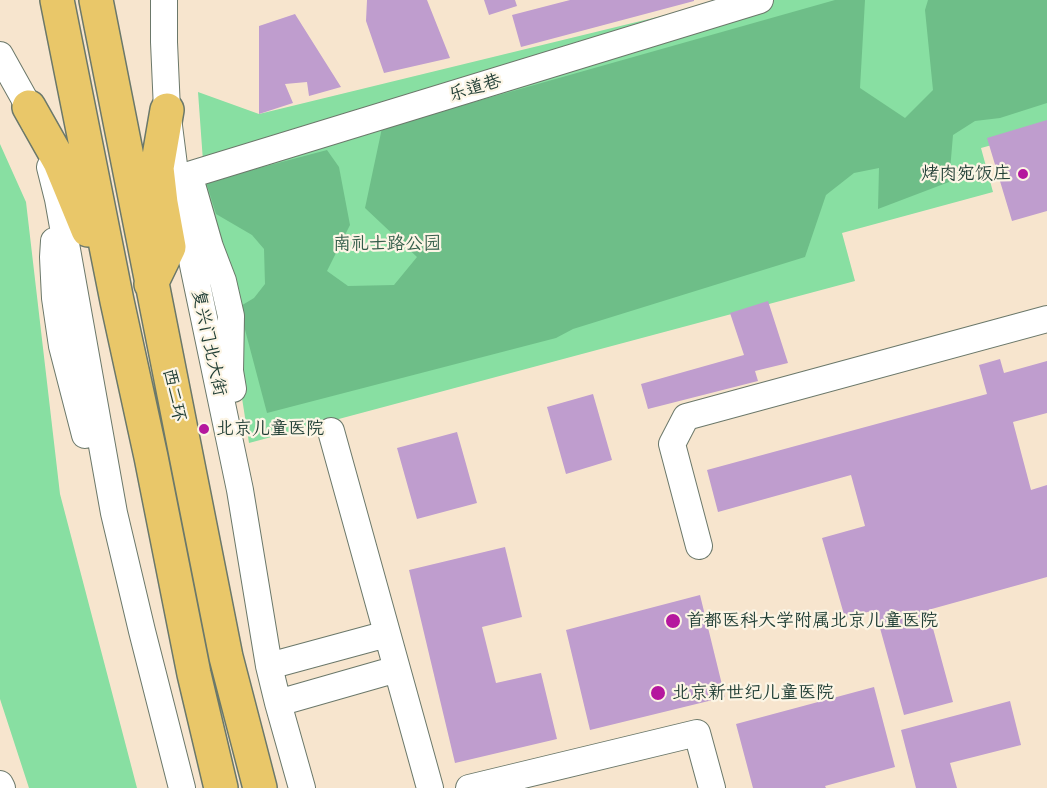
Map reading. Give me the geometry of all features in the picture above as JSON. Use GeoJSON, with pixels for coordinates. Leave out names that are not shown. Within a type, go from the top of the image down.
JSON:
{"type":"FeatureCollection","features":[{"type":"Feature","properties":{"kind":"highway","name":"西二环"},"geometry":{"type":"LineString","coordinates":[[57,0],[194,674],[221,788]]}},
{"type":"Feature","properties":{"kind":"highway","name":"西二环"},"geometry":{"type":"LineString","coordinates":[[96,0],[226,657],[260,788]]}},
{"type":"Feature","properties":{"kind":"highway"},"geometry":{"type":"LineString","coordinates":[[29,107],[60,162],[117,302]]}},
{"type":"Feature","properties":{"kind":"highway"},"geometry":{"type":"LineString","coordinates":[[152,284],[169,247],[161,203],[158,168],[167,110]]}},
{"type":"Feature","properties":{"kind":"street","name":"复兴门北大街"},"geometry":{"type":"LineString","coordinates":[[164,0],[167,110],[178,192],[240,490],[269,666],[302,788]]}},
{"type":"Feature","properties":{"kind":"street","name":"乐道巷"},"geometry":{"type":"LineString","coordinates":[[189,175],[760,0]]}},
{"type":"Feature","properties":{"kind":"street"},"geometry":{"type":"LineString","coordinates":[[0,55],[29,107],[46,153],[58,199],[53,257],[55,297],[62,346],[92,462],[131,587],[182,788]]}},
{"type":"Feature","properties":{"kind":"street"},"geometry":{"type":"LineString","coordinates":[[167,110],[223,281],[231,316],[230,371],[245,451],[240,490]]}},
{"type":"Feature","properties":{"kind":"street"},"geometry":{"type":"LineString","coordinates":[[699,546],[672,444],[686,417],[1047,319]]}},
{"type":"Feature","properties":{"kind":"street"},"geometry":{"type":"LineString","coordinates":[[331,431],[430,788]]}},
{"type":"Feature","properties":{"kind":"street"},"geometry":{"type":"LineString","coordinates":[[269,666],[387,634]]}},
{"type":"Feature","properties":{"kind":"street"},"geometry":{"type":"LineString","coordinates":[[278,703],[397,669]]}},
{"type":"Feature","properties":{"kind":"street"},"geometry":{"type":"LineString","coordinates":[[469,788],[697,733],[712,788]]}},
{"type":"Feature","properties":{"kind":"street"},"geometry":{"type":"LineString","coordinates":[[0,784],[2,788]]}},
{"type":"Feature","properties":{"kind":"green space","name":"南礼士路公园"},"geometry":{"type":"Polygon","coordinates":[[[727,0],[1047,0],[1047,130],[981,148],[993,192],[842,233],[855,281],[249,443],[237,366],[239,329],[231,265],[213,229],[205,189],[198,92],[259,114],[727,0]]]}},
{"type":"Feature","properties":{"kind":"green space","name":"南礼士路公园"},"geometry":{"type":"Polygon","coordinates":[[[835,0],[865,0],[860,88],[905,118],[933,90],[925,10],[928,0],[1047,0],[1047,103],[1000,118],[975,121],[953,135],[949,182],[878,209],[879,168],[854,173],[826,195],[805,257],[573,329],[556,338],[267,413],[239,307],[254,298],[265,284],[264,249],[252,235],[216,214],[206,182],[327,150],[339,167],[350,225],[327,271],[348,286],[394,285],[417,257],[365,208],[382,128],[835,0]]]}},
{"type":"Feature","properties":{"kind":"green space"},"geometry":{"type":"Polygon","coordinates":[[[0,144],[26,202],[60,494],[137,788],[29,788],[0,699],[0,144]]]}},
{"type":"Feature","properties":{"kind":"building"},"geometry":{"type":"Polygon","coordinates":[[[367,0],[427,0],[450,58],[384,73],[366,21],[367,0]]]}},
{"type":"Feature","properties":{"kind":"building"},"geometry":{"type":"Polygon","coordinates":[[[484,0],[515,0],[517,6],[489,15],[484,0]]]}},
{"type":"Feature","properties":{"kind":"building"},"geometry":{"type":"Polygon","coordinates":[[[570,0],[694,1],[521,47],[512,15],[570,0]]]}},
{"type":"Feature","properties":{"kind":"building"},"geometry":{"type":"Polygon","coordinates":[[[295,14],[341,87],[309,96],[307,82],[285,84],[293,103],[259,114],[259,26],[295,14]]]}},
{"type":"Feature","properties":{"kind":"building","name":"烤肉宛饭庄"},"geometry":{"type":"Polygon","coordinates":[[[1047,120],[1047,211],[1012,221],[987,138],[1047,120]]]}},
{"type":"Feature","properties":{"kind":"building"},"geometry":{"type":"Polygon","coordinates":[[[768,301],[788,363],[755,371],[758,381],[648,409],[641,384],[744,355],[730,313],[768,301]]]}},
{"type":"Feature","properties":{"kind":"building"},"geometry":{"type":"Polygon","coordinates":[[[1000,359],[1004,373],[1047,361],[1047,413],[1013,422],[1031,490],[1047,485],[1047,577],[928,610],[953,702],[904,715],[875,610],[845,618],[822,538],[865,526],[851,475],[718,512],[707,470],[987,394],[979,365],[1000,359]]]}},
{"type":"Feature","properties":{"kind":"building"},"geometry":{"type":"Polygon","coordinates":[[[593,394],[612,460],[566,474],[547,407],[593,394]]]}},
{"type":"Feature","properties":{"kind":"building"},"geometry":{"type":"Polygon","coordinates":[[[457,432],[477,503],[417,519],[397,448],[457,432]]]}},
{"type":"Feature","properties":{"kind":"building"},"geometry":{"type":"Polygon","coordinates":[[[505,547],[522,617],[482,627],[496,683],[541,673],[557,739],[455,763],[409,570],[505,547]]]}},
{"type":"Feature","properties":{"kind":"building"},"geometry":{"type":"Polygon","coordinates":[[[700,595],[725,697],[590,730],[566,630],[700,595]]]}},
{"type":"Feature","properties":{"kind":"building"},"geometry":{"type":"Polygon","coordinates":[[[874,687],[895,767],[825,786],[826,788],[753,788],[736,724],[874,687]]]}},
{"type":"Feature","properties":{"kind":"building"},"geometry":{"type":"Polygon","coordinates":[[[1010,701],[1021,745],[950,763],[957,788],[916,788],[901,730],[1010,701]]]}},
{"type":"Feature","properties":{"kind":"place","name":"烤肉宛饭庄"},"geometry":{"type":"Point","coordinates":[1023,174]}},
{"type":"Feature","properties":{"kind":"place","name":"北京儿童医院"},"geometry":{"type":"Point","coordinates":[204,429]}},
{"type":"Feature","properties":{"kind":"place","name":"首都医科大学附属北京儿童医院"},"geometry":{"type":"Point","coordinates":[673,621]}},
{"type":"Feature","properties":{"kind":"place","name":"北京新世纪儿童医院"},"geometry":{"type":"Point","coordinates":[658,693]}}]}
